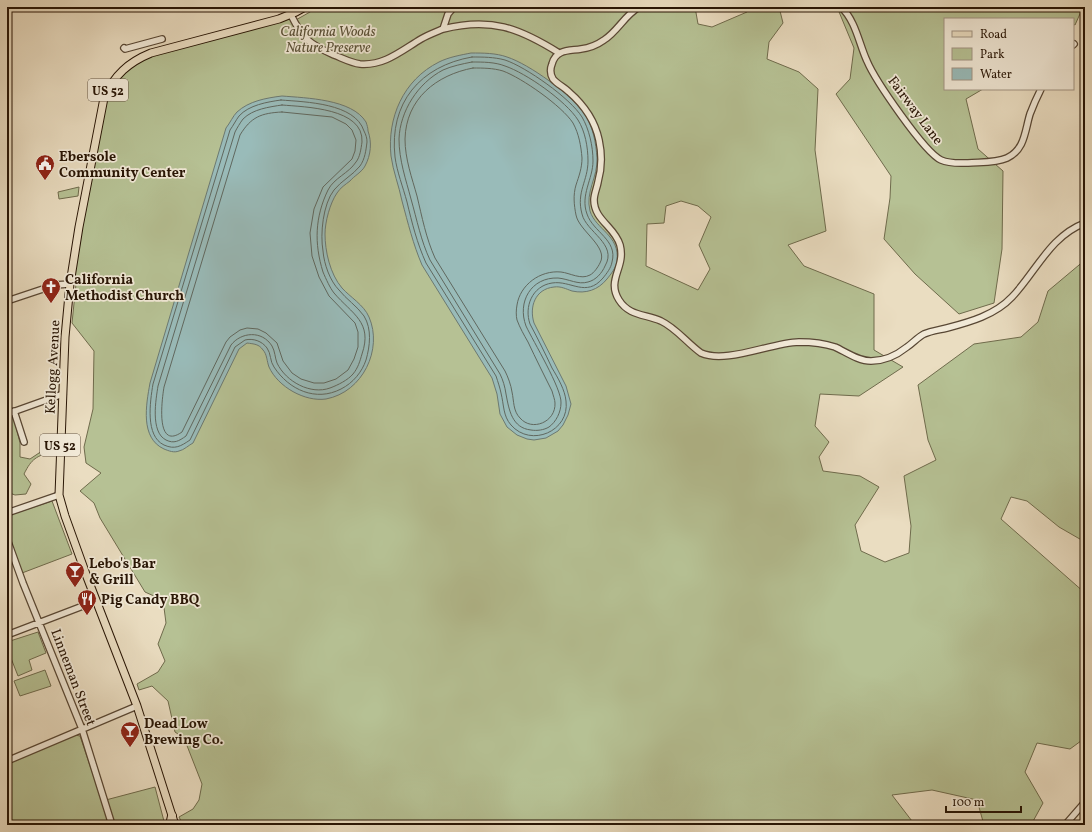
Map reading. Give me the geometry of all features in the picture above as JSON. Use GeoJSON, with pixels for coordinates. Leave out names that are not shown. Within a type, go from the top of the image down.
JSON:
{"type":"FeatureCollection","features":[{"type":"Feature","properties":{"kind":"highway"},"geometry":{"type":"LineString","coordinates":[[170,825],[172,816]]}},
{"type":"Feature","properties":{"kind":"main road","name":"Kellogg Avenue"},"geometry":{"type":"LineString","coordinates":[[175,825],[137,706],[96,601],[65,516],[59,495],[65,337],[70,284],[79,227],[102,108],[107,91],[118,75],[134,61],[151,53],[279,19],[291,15],[305,7]]}},
{"type":"Feature","properties":{"kind":"street"},"geometry":{"type":"LineString","coordinates":[[443,30],[448,14],[454,7]]}},
{"type":"Feature","properties":{"kind":"street"},"geometry":{"type":"LineString","coordinates":[[638,7],[627,15],[616,31],[602,42],[589,47],[559,53],[552,64],[552,76],[556,82],[586,110],[593,122],[599,140],[601,162],[595,194],[595,207],[602,221],[615,234],[620,246],[622,258],[613,284],[615,294],[626,309],[637,315],[649,317],[666,324],[691,345],[706,355],[722,357],[773,345],[813,342],[829,345],[865,360],[882,360],[907,348],[926,333],[978,318],[996,310],[1012,298],[1019,290],[1058,239],[1074,227],[1085,223]]}},
{"type":"Feature","properties":{"kind":"street","name":"Fairway Lane"},"geometry":{"type":"LineString","coordinates":[[842,7],[849,16],[867,62],[880,85],[931,152],[942,160],[954,163],[994,161],[1002,160],[1012,155],[1022,143],[1041,90]]}},
{"type":"Feature","properties":{"kind":"street"},"geometry":{"type":"LineString","coordinates":[[291,15],[303,36],[315,46],[359,64],[385,60],[421,39],[443,30],[473,24],[498,25],[521,32],[559,53]]}},
{"type":"Feature","properties":{"kind":"street"},"geometry":{"type":"LineString","coordinates":[[124,48],[125,49],[162,39]]}},
{"type":"Feature","properties":{"kind":"street"},"geometry":{"type":"LineString","coordinates":[[7,301],[55,285],[70,284]]}},
{"type":"Feature","properties":{"kind":"street"},"geometry":{"type":"LineString","coordinates":[[7,414],[63,394]]}},
{"type":"Feature","properties":{"kind":"street"},"geometry":{"type":"LineString","coordinates":[[14,411],[24,442]]}},
{"type":"Feature","properties":{"kind":"street"},"geometry":{"type":"LineString","coordinates":[[7,513],[59,495]]}},
{"type":"Feature","properties":{"kind":"street","name":"Linneman Street"},"geometry":{"type":"LineString","coordinates":[[7,539],[23,583],[82,729],[112,825]]}},
{"type":"Feature","properties":{"kind":"street"},"geometry":{"type":"LineString","coordinates":[[7,635],[96,601]]}},
{"type":"Feature","properties":{"kind":"street"},"geometry":{"type":"LineString","coordinates":[[7,761],[137,706]]}},
{"type":"Feature","properties":{"kind":"street"},"geometry":{"type":"LineString","coordinates":[[1065,825],[1085,802]]}},
{"type":"Feature","properties":{"kind":"green space","name":"California Woods Nature Preserve"},"geometry":{"type":"Polygon","coordinates":[[[316,7],[695,7],[698,24],[712,27],[747,12],[747,7],[779,7],[783,23],[769,42],[767,59],[799,72],[818,89],[815,150],[826,231],[788,245],[804,266],[874,294],[874,350],[903,367],[859,396],[820,394],[815,426],[829,442],[819,457],[823,471],[860,476],[879,487],[855,525],[861,551],[885,562],[909,553],[911,526],[904,476],[936,460],[928,440],[918,385],[974,344],[1021,337],[1038,322],[1048,291],[1085,260],[1085,542],[1059,527],[1027,501],[1011,497],[1001,519],[1085,593],[1085,738],[1070,749],[1037,743],[1025,772],[1043,803],[1031,825],[984,825],[977,800],[932,790],[892,795],[915,825],[183,825],[179,817],[193,809],[199,800],[202,784],[184,738],[175,732],[168,701],[152,686],[139,690],[137,684],[158,672],[165,661],[158,644],[166,623],[163,600],[145,592],[100,518],[94,503],[80,491],[101,473],[86,463],[84,447],[93,409],[94,351],[72,323],[76,284],[70,284],[104,98],[134,61],[291,15],[294,21],[316,7]],[[681,201],[666,206],[664,223],[647,224],[646,266],[698,290],[710,269],[699,245],[711,217],[698,206],[681,201]]]}},
{"type":"Feature","properties":{"kind":"green space"},"geometry":{"type":"Polygon","coordinates":[[[837,7],[1083,7],[1075,25],[1074,18],[944,18],[944,90],[981,90],[966,99],[978,149],[1003,171],[1002,249],[994,303],[959,314],[915,274],[884,239],[890,198],[891,176],[836,94],[850,79],[854,48],[837,7]]]}},
{"type":"Feature","properties":{"kind":"green space"},"geometry":{"type":"Polygon","coordinates":[[[79,187],[78,196],[59,199],[58,192],[79,187]]]}},
{"type":"Feature","properties":{"kind":"green space"},"geometry":{"type":"Polygon","coordinates":[[[13,414],[20,443],[20,457],[30,459],[42,451],[53,440],[52,451],[32,461],[24,474],[31,484],[26,494],[15,495],[7,492],[7,416],[13,414]]]}},
{"type":"Feature","properties":{"kind":"green space"},"geometry":{"type":"Polygon","coordinates":[[[52,501],[72,554],[22,573],[7,532],[7,516],[52,501]]]}},
{"type":"Feature","properties":{"kind":"green space"},"geometry":{"type":"Polygon","coordinates":[[[38,632],[46,653],[29,660],[32,670],[18,676],[7,648],[7,642],[38,632]]]}},
{"type":"Feature","properties":{"kind":"green space"},"geometry":{"type":"Polygon","coordinates":[[[45,670],[51,686],[20,696],[14,681],[45,670]]]}},
{"type":"Feature","properties":{"kind":"green space"},"geometry":{"type":"Polygon","coordinates":[[[75,735],[80,736],[102,801],[155,787],[165,825],[7,825],[7,764],[75,735]]]}},
{"type":"Feature","properties":{"kind":"water"},"geometry":{"type":"Polygon","coordinates":[[[471,53],[503,56],[527,66],[560,89],[579,106],[585,114],[594,135],[597,158],[596,172],[589,197],[590,211],[593,218],[607,233],[615,245],[617,252],[616,266],[600,286],[582,292],[572,291],[561,287],[547,288],[538,295],[533,305],[532,311],[534,323],[566,386],[571,404],[563,425],[558,431],[546,438],[534,440],[527,439],[517,435],[507,427],[500,414],[497,394],[492,378],[422,265],[411,233],[392,162],[390,142],[392,128],[395,114],[407,90],[426,70],[439,62],[451,57],[471,53]]]}},
{"type":"Feature","properties":{"kind":"water"},"geometry":{"type":"Polygon","coordinates":[[[282,96],[315,99],[340,104],[359,114],[366,122],[370,144],[370,153],[367,162],[362,170],[341,188],[334,197],[328,213],[325,234],[327,255],[334,276],[342,288],[360,305],[369,317],[373,329],[371,355],[367,367],[360,378],[350,388],[339,395],[326,399],[318,399],[301,395],[285,387],[273,374],[261,348],[247,343],[239,349],[193,443],[185,449],[175,452],[170,451],[156,444],[148,429],[146,411],[148,392],[226,128],[234,115],[247,105],[264,99],[282,96]]]}},
{"type":"Feature","properties":{"kind":"place","name":"Ebersole Community Center"},"geometry":{"type":"Point","coordinates":[45,181]}},
{"type":"Feature","properties":{"kind":"place","name":"California Methodist Church"},"geometry":{"type":"Point","coordinates":[51,304]}},
{"type":"Feature","properties":{"kind":"place","name":"Lebo's Bar & Grill"},"geometry":{"type":"Point","coordinates":[75,588]}},
{"type":"Feature","properties":{"kind":"place","name":"Pig Candy BBQ"},"geometry":{"type":"Point","coordinates":[87,616]}},
{"type":"Feature","properties":{"kind":"place","name":"Dead Low Brewing Co."},"geometry":{"type":"Point","coordinates":[130,748]}}]}
